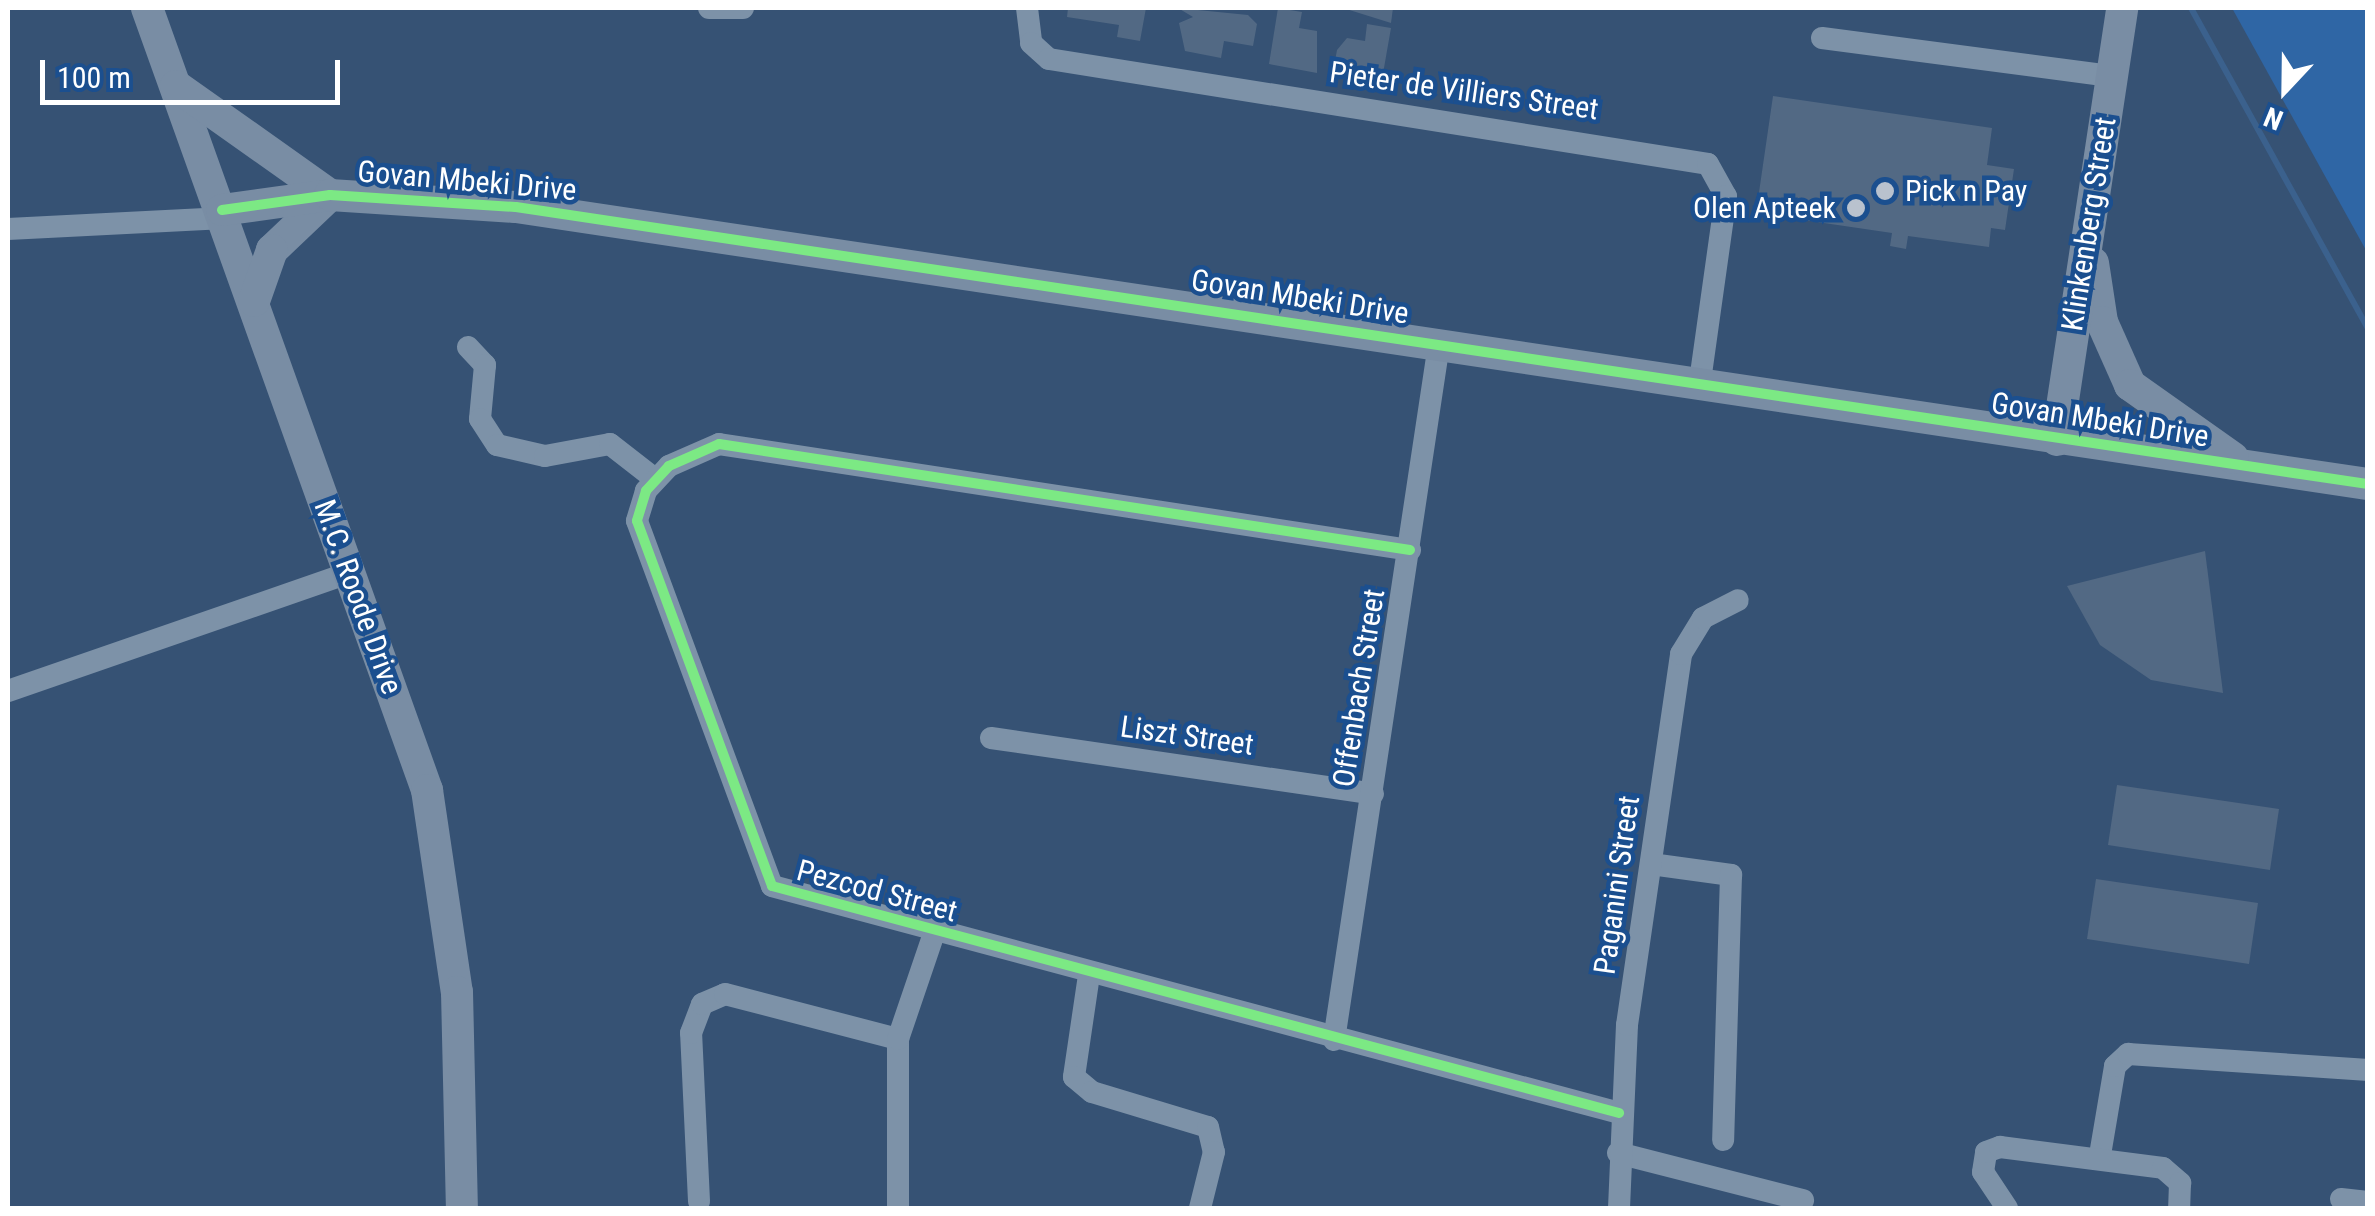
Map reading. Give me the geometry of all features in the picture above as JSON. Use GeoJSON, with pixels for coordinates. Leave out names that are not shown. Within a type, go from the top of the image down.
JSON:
{"type":"FeatureCollection","features":[{"type":"Feature","properties":{"kind":"street","name":"M.C. Roode Drive"},"geometry":{"type":"LineString","coordinates":[[147,8],[224,214],[427,790],[445,870],[462,1208]]}},
{"type":"Feature","properties":{"kind":"street"},"geometry":{"type":"LineString","coordinates":[[709,8],[744,8]]}},
{"type":"Feature","properties":{"kind":"street","name":"Pieter de Villiers Street"},"geometry":{"type":"LineString","coordinates":[[1027,8],[1031,44],[1049,59],[1708,164],[1726,196],[1700,380]]}},
{"type":"Feature","properties":{"kind":"street","name":"Klinkenberg Street"},"geometry":{"type":"LineString","coordinates":[[2057,440],[2121,8]]}},
{"type":"Feature","properties":{"kind":"street"},"geometry":{"type":"LineString","coordinates":[[1822,38],[2112,76]]}},
{"type":"Feature","properties":{"kind":"street"},"geometry":{"type":"LineString","coordinates":[[176,86],[330,195],[272,250],[254,302]]}},
{"type":"Feature","properties":{"kind":"street","name":"Govan Mbeki Drive"},"geometry":{"type":"LineString","coordinates":[[224,214],[330,195],[516,207],[1700,380],[2057,440],[2368,484]]}},
{"type":"Feature","properties":{"kind":"street"},"geometry":{"type":"LineString","coordinates":[[8,229],[224,214]]}},
{"type":"Feature","properties":{"kind":"street"},"geometry":{"type":"LineString","coordinates":[[2090,229],[2102,322],[2130,385],[2187,432],[2251,467]]}},
{"type":"Feature","properties":{"kind":"street","name":"Offenbach Street"},"geometry":{"type":"LineString","coordinates":[[1334,1040],[1440,344]]}},
{"type":"Feature","properties":{"kind":"street"},"geometry":{"type":"LineString","coordinates":[[468,347],[484,365],[480,419],[497,445],[545,456],[610,444],[655,480],[686,452],[718,444],[1410,550]]}},
{"type":"Feature","properties":{"kind":"street","name":"Pezcod Street"},"geometry":{"type":"LineString","coordinates":[[655,480],[640,506],[640,542],[766,878],[802,900],[1619,1113]]}},
{"type":"Feature","properties":{"kind":"street"},"geometry":{"type":"LineString","coordinates":[[8,691],[348,573]]}},
{"type":"Feature","properties":{"kind":"street","name":"Paganini Street"},"geometry":{"type":"LineString","coordinates":[[1619,1208],[1619,1113],[1681,654],[1703,618],[1738,600]]}},
{"type":"Feature","properties":{"kind":"street","name":"Liszt Street"},"geometry":{"type":"LineString","coordinates":[[992,738],[1373,794]]}},
{"type":"Feature","properties":{"kind":"street"},"geometry":{"type":"LineString","coordinates":[[1652,864],[1731,876],[1723,1140]]}},
{"type":"Feature","properties":{"kind":"street"},"geometry":{"type":"LineString","coordinates":[[898,1208],[898,1039],[934,933]]}},
{"type":"Feature","properties":{"kind":"street"},"geometry":{"type":"LineString","coordinates":[[1089,975],[1074,1076],[1092,1092],[1208,1126],[1214,1152],[1200,1208]]}},
{"type":"Feature","properties":{"kind":"street"},"geometry":{"type":"LineString","coordinates":[[699,1201],[691,1033],[702,1004],[725,994],[898,1039]]}},
{"type":"Feature","properties":{"kind":"street"},"geometry":{"type":"LineString","coordinates":[[2100,1156],[2112,1076],[2128,1054],[2368,1070]]}},
{"type":"Feature","properties":{"kind":"street"},"geometry":{"type":"LineString","coordinates":[[2007,1208],[1983,1172],[1986,1152],[2100,1156],[2163,1168],[2180,1183],[2179,1208]]}},
{"type":"Feature","properties":{"kind":"street"},"geometry":{"type":"LineString","coordinates":[[1618,1153],[1803,1200]]}},
{"type":"Feature","properties":{"kind":"street"},"geometry":{"type":"LineString","coordinates":[[2341,1199],[2368,1202]]}},
{"type":"Feature","properties":{"kind":"shaded area"},"geometry":{"type":"Polygon","coordinates":[[[2232,8],[2367,8],[2367,252],[2232,8]]]}},
{"type":"Feature","properties":{"kind":"building"},"geometry":{"type":"Polygon","coordinates":[[[1068,8],[1146,8],[1140,41],[1117,37],[1119,25],[1067,17],[1068,8]]]}},
{"type":"Feature","properties":{"kind":"building"},"geometry":{"type":"Polygon","coordinates":[[[1178,8],[1248,15],[1257,24],[1253,46],[1224,41],[1221,58],[1185,51],[1179,23],[1193,17],[1178,8]]]}},
{"type":"Feature","properties":{"kind":"building"},"geometry":{"type":"Polygon","coordinates":[[[1278,8],[1302,12],[1299,28],[1317,31],[1317,73],[1269,64],[1278,8]]]}},
{"type":"Feature","properties":{"kind":"building"},"geometry":{"type":"Polygon","coordinates":[[[1343,8],[1393,8],[1391,23],[1343,8]]]}},
{"type":"Feature","properties":{"kind":"building"},"geometry":{"type":"Polygon","coordinates":[[[1367,24],[1391,28],[1381,85],[1332,77],[1337,50],[1347,38],[1365,41],[1367,24]]]}},
{"type":"Feature","properties":{"kind":"building","name":"Pick n Pay"},"geometry":{"type":"Polygon","coordinates":[[[1773,96],[1992,128],[1987,165],[2014,169],[2005,230],[1991,228],[1989,247],[1908,236],[1906,249],[1890,246],[1892,233],[1756,213],[1773,96]]]}},
{"type":"Feature","properties":{"kind":"building"},"geometry":{"type":"Polygon","coordinates":[[[2205,551],[2223,693],[2151,680],[2100,645],[2067,586],[2205,551]]]}},
{"type":"Feature","properties":{"kind":"building"},"geometry":{"type":"Polygon","coordinates":[[[2117,785],[2279,809],[2270,870],[2108,845],[2117,785]]]}},
{"type":"Feature","properties":{"kind":"building"},"geometry":{"type":"Polygon","coordinates":[[[2096,879],[2258,903],[2249,964],[2087,939],[2096,879]]]}},
{"type":"Feature","properties":{"kind":"waterway"},"geometry":{"type":"LineString","coordinates":[[2191,8],[2368,328]]}},
{"type":"Feature","properties":{"kind":"cycle path"},"geometry":{"type":"LineString","coordinates":[[222,210],[330,195],[516,207],[2368,484]]}},
{"type":"Feature","properties":{"kind":"cycle path"},"geometry":{"type":"LineString","coordinates":[[1410,550],[719,444],[669,466],[646,491],[637,521],[772,886],[1619,1113]]}},
{"type":"Feature","properties":{"kind":"place","name":"Pick n Pay"},"geometry":{"type":"Point","coordinates":[1885,191]}},
{"type":"Feature","properties":{"kind":"place","name":"Olen Apteek"},"geometry":{"type":"Point","coordinates":[1856,208]}}]}
